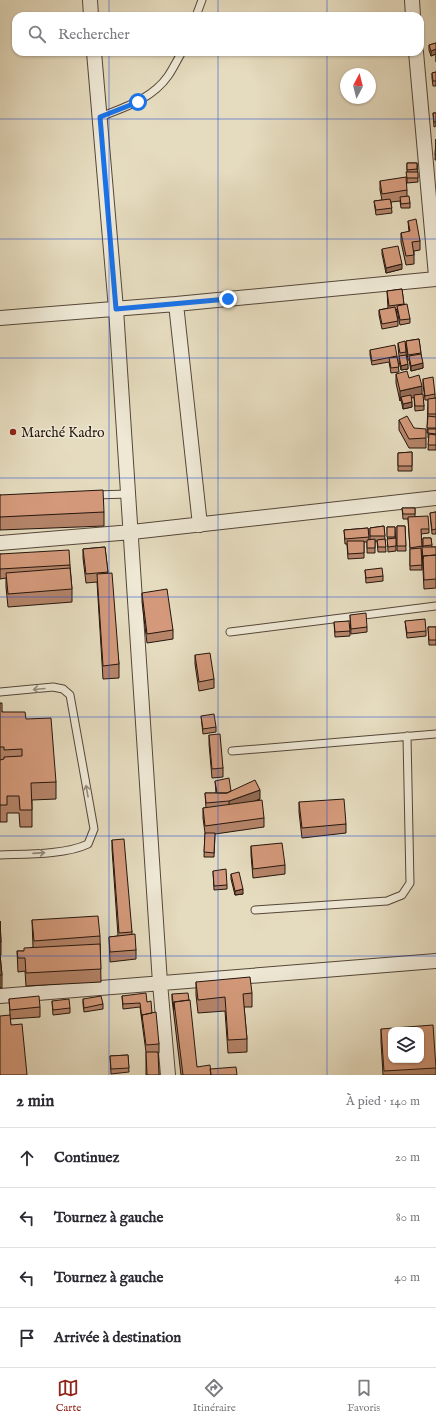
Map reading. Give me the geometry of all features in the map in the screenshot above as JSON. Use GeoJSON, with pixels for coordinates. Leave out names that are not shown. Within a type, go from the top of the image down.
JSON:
{"type":"FeatureCollection","features":[{"type":"Feature","properties":{"kind":"street"},"geometry":{"type":"LineString","coordinates":[[90,0],[91,12]]}},
{"type":"Feature","properties":{"kind":"street"},"geometry":{"type":"LineString","coordinates":[[412,0],[413,12]]}},
{"type":"Feature","properties":{"kind":"street"},"geometry":{"type":"LineString","coordinates":[[94,56],[116,309],[132,532],[160,984],[168,1075]]}},
{"type":"Feature","properties":{"kind":"street"},"geometry":{"type":"LineString","coordinates":[[416,56],[436,276]]}},
{"type":"Feature","properties":{"kind":"street"},"geometry":{"type":"LineString","coordinates":[[0,318],[176,304],[436,279]]}},
{"type":"Feature","properties":{"kind":"street"},"geometry":{"type":"LineString","coordinates":[[176,304],[200,525]]}},
{"type":"Feature","properties":{"kind":"street"},"geometry":{"type":"LineString","coordinates":[[0,543],[200,525],[436,498]]}},
{"type":"Feature","properties":{"kind":"street"},"geometry":{"type":"LineString","coordinates":[[0,996],[436,961]]}},
{"type":"Feature","properties":{"kind":"lane"},"geometry":{"type":"LineString","coordinates":[[198,12],[202,0]]}},
{"type":"Feature","properties":{"kind":"lane"},"geometry":{"type":"LineString","coordinates":[[100,117],[138,102],[151,93],[167,77],[180,56]]}},
{"type":"Feature","properties":{"kind":"lane"},"geometry":{"type":"LineString","coordinates":[[89,495],[129,494]]}},
{"type":"Feature","properties":{"kind":"lane"},"geometry":{"type":"LineString","coordinates":[[230,632],[436,606]]}},
{"type":"Feature","properties":{"kind":"lane"},"geometry":{"type":"LineString","coordinates":[[0,692],[53,687],[63,689],[70,695],[94,829],[88,844],[80,848],[0,855]]}},
{"type":"Feature","properties":{"kind":"lane"},"geometry":{"type":"LineString","coordinates":[[232,751],[436,734]]}},
{"type":"Feature","properties":{"kind":"lane"},"geometry":{"type":"LineString","coordinates":[[255,910],[387,901],[402,895],[410,883],[407,736]]}},
{"type":"Feature","properties":{"kind":"building"},"geometry":{"type":"Polygon","coordinates":[[[436,43],[436,49],[431,51],[429,45],[436,43]]]}},
{"type":"Feature","properties":{"kind":"building"},"geometry":{"type":"Polygon","coordinates":[[[436,72],[436,81],[433,81],[432,73],[436,72]]]}},
{"type":"Feature","properties":{"kind":"building"},"geometry":{"type":"Polygon","coordinates":[[[433,113],[436,113],[436,122],[434,122],[433,113]]]}},
{"type":"Feature","properties":{"kind":"building"},"geometry":{"type":"Polygon","coordinates":[[[407,163],[417,163],[417,169],[407,170],[407,163]]]}},
{"type":"Feature","properties":{"kind":"building"},"geometry":{"type":"Polygon","coordinates":[[[406,172],[418,172],[418,178],[407,178],[406,172]]]}},
{"type":"Feature","properties":{"kind":"building"},"geometry":{"type":"Polygon","coordinates":[[[406,177],[407,190],[382,194],[380,181],[406,177]]]}},
{"type":"Feature","properties":{"kind":"building"},"geometry":{"type":"Polygon","coordinates":[[[409,196],[410,203],[401,204],[400,197],[409,196]]]}},
{"type":"Feature","properties":{"kind":"building"},"geometry":{"type":"Polygon","coordinates":[[[390,199],[392,208],[376,210],[374,201],[390,199]]]}},
{"type":"Feature","properties":{"kind":"building"},"geometry":{"type":"Polygon","coordinates":[[[416,219],[420,241],[412,242],[414,255],[406,256],[401,233],[410,231],[408,221],[416,219]]]}},
{"type":"Feature","properties":{"kind":"building"},"geometry":{"type":"Polygon","coordinates":[[[398,246],[402,264],[386,268],[382,249],[398,246]]]}},
{"type":"Feature","properties":{"kind":"building"},"geometry":{"type":"Polygon","coordinates":[[[402,289],[404,304],[389,306],[387,291],[402,289]]]}},
{"type":"Feature","properties":{"kind":"building"},"geometry":{"type":"Polygon","coordinates":[[[407,304],[410,319],[400,320],[397,306],[407,304]]]}},
{"type":"Feature","properties":{"kind":"building"},"geometry":{"type":"Polygon","coordinates":[[[395,307],[398,321],[382,324],[379,310],[395,307]]]}},
{"type":"Feature","properties":{"kind":"building"},"geometry":{"type":"Polygon","coordinates":[[[419,339],[421,353],[408,355],[406,341],[419,339]]]}},
{"type":"Feature","properties":{"kind":"building"},"geometry":{"type":"Polygon","coordinates":[[[405,341],[406,352],[400,353],[398,343],[405,341]]]}},
{"type":"Feature","properties":{"kind":"building"},"geometry":{"type":"Polygon","coordinates":[[[395,345],[397,356],[372,361],[370,350],[395,345]]]}},
{"type":"Feature","properties":{"kind":"building"},"geometry":{"type":"Polygon","coordinates":[[[421,354],[423,363],[411,366],[409,356],[421,354]]]}},
{"type":"Feature","properties":{"kind":"building"},"geometry":{"type":"Polygon","coordinates":[[[406,355],[408,364],[401,366],[399,356],[406,355]]]}},
{"type":"Feature","properties":{"kind":"building"},"geometry":{"type":"Polygon","coordinates":[[[397,357],[399,367],[391,368],[389,358],[397,357]]]}},
{"type":"Feature","properties":{"kind":"building"},"geometry":{"type":"Polygon","coordinates":[[[407,371],[409,378],[419,375],[422,386],[400,391],[396,374],[407,371]]]}},
{"type":"Feature","properties":{"kind":"building"},"geometry":{"type":"Polygon","coordinates":[[[433,377],[435,394],[425,396],[423,379],[433,377]]]}},
{"type":"Feature","properties":{"kind":"building"},"geometry":{"type":"Polygon","coordinates":[[[423,394],[424,406],[415,406],[414,395],[423,394]]]}},
{"type":"Feature","properties":{"kind":"building"},"geometry":{"type":"Polygon","coordinates":[[[411,395],[412,402],[403,404],[401,397],[411,395]]]}},
{"type":"Feature","properties":{"kind":"building"},"geometry":{"type":"Polygon","coordinates":[[[436,398],[436,414],[428,414],[428,399],[436,398]]]}},
{"type":"Feature","properties":{"kind":"building"},"geometry":{"type":"Polygon","coordinates":[[[407,416],[414,428],[426,429],[426,438],[409,439],[399,420],[407,416]]]}},
{"type":"Feature","properties":{"kind":"building"},"geometry":{"type":"Polygon","coordinates":[[[428,416],[436,417],[436,428],[427,428],[428,416]]]}},
{"type":"Feature","properties":{"kind":"building"},"geometry":{"type":"Polygon","coordinates":[[[428,429],[436,429],[436,434],[428,433],[428,429]]]}},
{"type":"Feature","properties":{"kind":"building"},"geometry":{"type":"Polygon","coordinates":[[[429,434],[436,435],[436,445],[428,445],[429,434]]]}},
{"type":"Feature","properties":{"kind":"building"},"geometry":{"type":"Polygon","coordinates":[[[412,452],[412,466],[398,466],[398,453],[412,452]]]}},
{"type":"Feature","properties":{"kind":"building"},"geometry":{"type":"Polygon","coordinates":[[[103,490],[104,512],[0,517],[0,495],[103,490]]]}},
{"type":"Feature","properties":{"kind":"building"},"geometry":{"type":"Polygon","coordinates":[[[402,508],[415,508],[415,514],[403,514],[402,508]]]}},
{"type":"Feature","properties":{"kind":"building"},"geometry":{"type":"Polygon","coordinates":[[[436,512],[436,529],[432,530],[430,513],[436,512]]]}},
{"type":"Feature","properties":{"kind":"building"},"geometry":{"type":"Polygon","coordinates":[[[428,516],[429,529],[421,529],[422,546],[410,548],[408,517],[428,516]]]}},
{"type":"Feature","properties":{"kind":"building"},"geometry":{"type":"Polygon","coordinates":[[[384,526],[385,536],[370,536],[370,528],[384,526]]]}},
{"type":"Feature","properties":{"kind":"building"},"geometry":{"type":"Polygon","coordinates":[[[397,526],[405,526],[406,546],[397,546],[397,526]]]}},
{"type":"Feature","properties":{"kind":"building"},"geometry":{"type":"Polygon","coordinates":[[[387,527],[395,527],[395,537],[387,537],[387,527]]]}},
{"type":"Feature","properties":{"kind":"building"},"geometry":{"type":"Polygon","coordinates":[[[368,528],[369,537],[345,539],[344,530],[368,528]]]}},
{"type":"Feature","properties":{"kind":"building"},"geometry":{"type":"Polygon","coordinates":[[[396,538],[396,546],[388,547],[387,539],[396,538]]]}},
{"type":"Feature","properties":{"kind":"building"},"geometry":{"type":"Polygon","coordinates":[[[423,538],[431,538],[432,545],[423,546],[423,538]]]}},
{"type":"Feature","properties":{"kind":"building"},"geometry":{"type":"Polygon","coordinates":[[[375,539],[375,548],[367,548],[367,540],[375,539]]]}},
{"type":"Feature","properties":{"kind":"building"},"geometry":{"type":"Polygon","coordinates":[[[385,539],[386,547],[378,547],[377,540],[385,539]]]}},
{"type":"Feature","properties":{"kind":"building"},"geometry":{"type":"Polygon","coordinates":[[[347,541],[364,541],[364,553],[348,554],[347,541]]]}},
{"type":"Feature","properties":{"kind":"building"},"geometry":{"type":"Polygon","coordinates":[[[105,547],[108,572],[86,574],[83,549],[105,547]]]}},
{"type":"Feature","properties":{"kind":"building"},"geometry":{"type":"Polygon","coordinates":[[[422,547],[436,547],[436,555],[423,556],[423,559],[422,547]]]}},
{"type":"Feature","properties":{"kind":"building"},"geometry":{"type":"Polygon","coordinates":[[[421,548],[422,565],[410,566],[410,549],[421,548]]]}},
{"type":"Feature","properties":{"kind":"building"},"geometry":{"type":"Polygon","coordinates":[[[69,550],[70,565],[0,569],[0,554],[69,550]]]}},
{"type":"Feature","properties":{"kind":"building"},"geometry":{"type":"Polygon","coordinates":[[[436,555],[436,579],[424,580],[423,556],[436,555]]]}},
{"type":"Feature","properties":{"kind":"building"},"geometry":{"type":"Polygon","coordinates":[[[70,568],[72,589],[8,594],[6,573],[70,568]]]}},
{"type":"Feature","properties":{"kind":"building"},"geometry":{"type":"Polygon","coordinates":[[[382,568],[383,576],[366,578],[365,570],[382,568]]]}},
{"type":"Feature","properties":{"kind":"building"},"geometry":{"type":"Polygon","coordinates":[[[112,573],[119,664],[103,666],[97,574],[112,573]]]}},
{"type":"Feature","properties":{"kind":"building"},"geometry":{"type":"Polygon","coordinates":[[[167,589],[173,630],[147,634],[142,593],[167,589]]]}},
{"type":"Feature","properties":{"kind":"building"},"geometry":{"type":"Polygon","coordinates":[[[366,613],[367,627],[351,629],[350,615],[366,613]]]}},
{"type":"Feature","properties":{"kind":"building"},"geometry":{"type":"Polygon","coordinates":[[[425,619],[426,631],[407,633],[405,621],[425,619]]]}},
{"type":"Feature","properties":{"kind":"building"},"geometry":{"type":"Polygon","coordinates":[[[349,621],[350,631],[335,632],[334,622],[349,621]]]}},
{"type":"Feature","properties":{"kind":"building"},"geometry":{"type":"Polygon","coordinates":[[[428,627],[436,627],[436,640],[429,640],[428,627]]]}},
{"type":"Feature","properties":{"kind":"building"},"geometry":{"type":"Polygon","coordinates":[[[210,653],[214,679],[199,682],[195,655],[210,653]]]}},
{"type":"Feature","properties":{"kind":"building"},"geometry":{"type":"Polygon","coordinates":[[[0,703],[2,703],[2,712],[25,712],[26,719],[51,718],[56,782],[31,783],[32,810],[20,810],[19,796],[7,796],[7,805],[0,805],[0,760],[4,759],[4,757],[22,756],[22,749],[4,750],[4,747],[0,747],[0,703]]]}},
{"type":"Feature","properties":{"kind":"building"},"geometry":{"type":"Polygon","coordinates":[[[214,714],[216,727],[203,729],[201,716],[214,714]]]}},
{"type":"Feature","properties":{"kind":"building"},"geometry":{"type":"Polygon","coordinates":[[[220,734],[223,768],[212,769],[209,735],[220,734]]]}},
{"type":"Feature","properties":{"kind":"building"},"geometry":{"type":"Polygon","coordinates":[[[229,778],[231,791],[227,793],[217,793],[215,781],[229,778]]]}},
{"type":"Feature","properties":{"kind":"building"},"geometry":{"type":"Polygon","coordinates":[[[255,780],[260,790],[229,801],[206,803],[205,793],[227,793],[255,780]]]}},
{"type":"Feature","properties":{"kind":"building"},"geometry":{"type":"Polygon","coordinates":[[[344,799],[346,824],[302,828],[299,802],[344,799]]]}},
{"type":"Feature","properties":{"kind":"building"},"geometry":{"type":"Polygon","coordinates":[[[262,800],[264,818],[205,826],[203,808],[262,800]]]}},
{"type":"Feature","properties":{"kind":"building"},"geometry":{"type":"Polygon","coordinates":[[[205,833],[215,833],[214,853],[204,852],[205,833]]]}},
{"type":"Feature","properties":{"kind":"building"},"geometry":{"type":"Polygon","coordinates":[[[124,839],[132,932],[119,933],[112,840],[124,839]]]}},
{"type":"Feature","properties":{"kind":"building"},"geometry":{"type":"Polygon","coordinates":[[[282,843],[285,865],[253,869],[251,846],[282,843]]]}},
{"type":"Feature","properties":{"kind":"building"},"geometry":{"type":"Polygon","coordinates":[[[226,869],[227,885],[214,886],[213,871],[226,869]]]}},
{"type":"Feature","properties":{"kind":"building"},"geometry":{"type":"Polygon","coordinates":[[[239,872],[243,889],[235,891],[231,874],[239,872]]]}},
{"type":"Feature","properties":{"kind":"building"},"geometry":{"type":"Polygon","coordinates":[[[98,916],[100,936],[34,941],[32,920],[98,916]]]}},
{"type":"Feature","properties":{"kind":"building"},"geometry":{"type":"Polygon","coordinates":[[[135,934],[136,950],[110,952],[109,937],[135,934]]]}},
{"type":"Feature","properties":{"kind":"building"},"geometry":{"type":"Polygon","coordinates":[[[100,944],[101,969],[26,973],[25,958],[18,958],[17,951],[24,951],[24,948],[100,944]]]}},
{"type":"Feature","properties":{"kind":"building"},"geometry":{"type":"Polygon","coordinates":[[[0,954],[2,975],[0,975],[0,954]]]}},
{"type":"Feature","properties":{"kind":"building"},"geometry":{"type":"Polygon","coordinates":[[[250,977],[252,993],[243,994],[247,1039],[228,1040],[225,997],[198,1000],[196,982],[250,977]]]}},
{"type":"Feature","properties":{"kind":"building"},"geometry":{"type":"Polygon","coordinates":[[[146,993],[147,1002],[151,1001],[152,1013],[142,1015],[142,1019],[140,1003],[123,1004],[122,996],[146,993]]]}},
{"type":"Feature","properties":{"kind":"building"},"geometry":{"type":"Polygon","coordinates":[[[188,993],[189,1000],[174,1002],[174,1010],[172,994],[188,993]]]}},
{"type":"Feature","properties":{"kind":"building"},"geometry":{"type":"Polygon","coordinates":[[[39,996],[40,1007],[10,1010],[9,999],[39,996]]]}},
{"type":"Feature","properties":{"kind":"building"},"geometry":{"type":"Polygon","coordinates":[[[101,996],[103,1004],[84,1008],[83,999],[101,996]]]}},
{"type":"Feature","properties":{"kind":"building"},"geometry":{"type":"Polygon","coordinates":[[[69,999],[70,1008],[53,1010],[52,1001],[69,999]]]}},
{"type":"Feature","properties":{"kind":"building"},"geometry":{"type":"Polygon","coordinates":[[[190,1000],[197,1067],[210,1065],[211,1075],[183,1075],[174,1002],[190,1000]]]}},
{"type":"Feature","properties":{"kind":"building"},"geometry":{"type":"Polygon","coordinates":[[[156,1012],[159,1044],[146,1045],[142,1015],[156,1012]]]}},
{"type":"Feature","properties":{"kind":"building"},"geometry":{"type":"Polygon","coordinates":[[[10,1015],[11,1025],[22,1024],[27,1075],[0,1075],[0,1016],[10,1015]]]}},
{"type":"Feature","properties":{"kind":"building"},"geometry":{"type":"Polygon","coordinates":[[[433,1025],[436,1068],[384,1071],[381,1029],[388,1028],[388,1063],[424,1063],[424,1027],[407,1027],[433,1025]]]}},
{"type":"Feature","properties":{"kind":"building"},"geometry":{"type":"Polygon","coordinates":[[[146,1052],[158,1052],[159,1075],[147,1075],[146,1052]]]}},
{"type":"Feature","properties":{"kind":"building"},"geometry":{"type":"Polygon","coordinates":[[[128,1055],[129,1068],[111,1069],[110,1056],[128,1055]]]}},
{"type":"Feature","properties":{"kind":"building"},"geometry":{"type":"Polygon","coordinates":[[[236,1067],[237,1075],[211,1075],[210,1069],[236,1067]]]}},
{"type":"Feature","properties":{"kind":"place","name":"Marché Kadro"},"geometry":{"type":"Point","coordinates":[13,432]}},
{"type":"Feature","properties":{"kind":"route"},"geometry":{"type":"LineString","coordinates":[[138,102],[100,117],[116,309],[228,299]]}}]}
